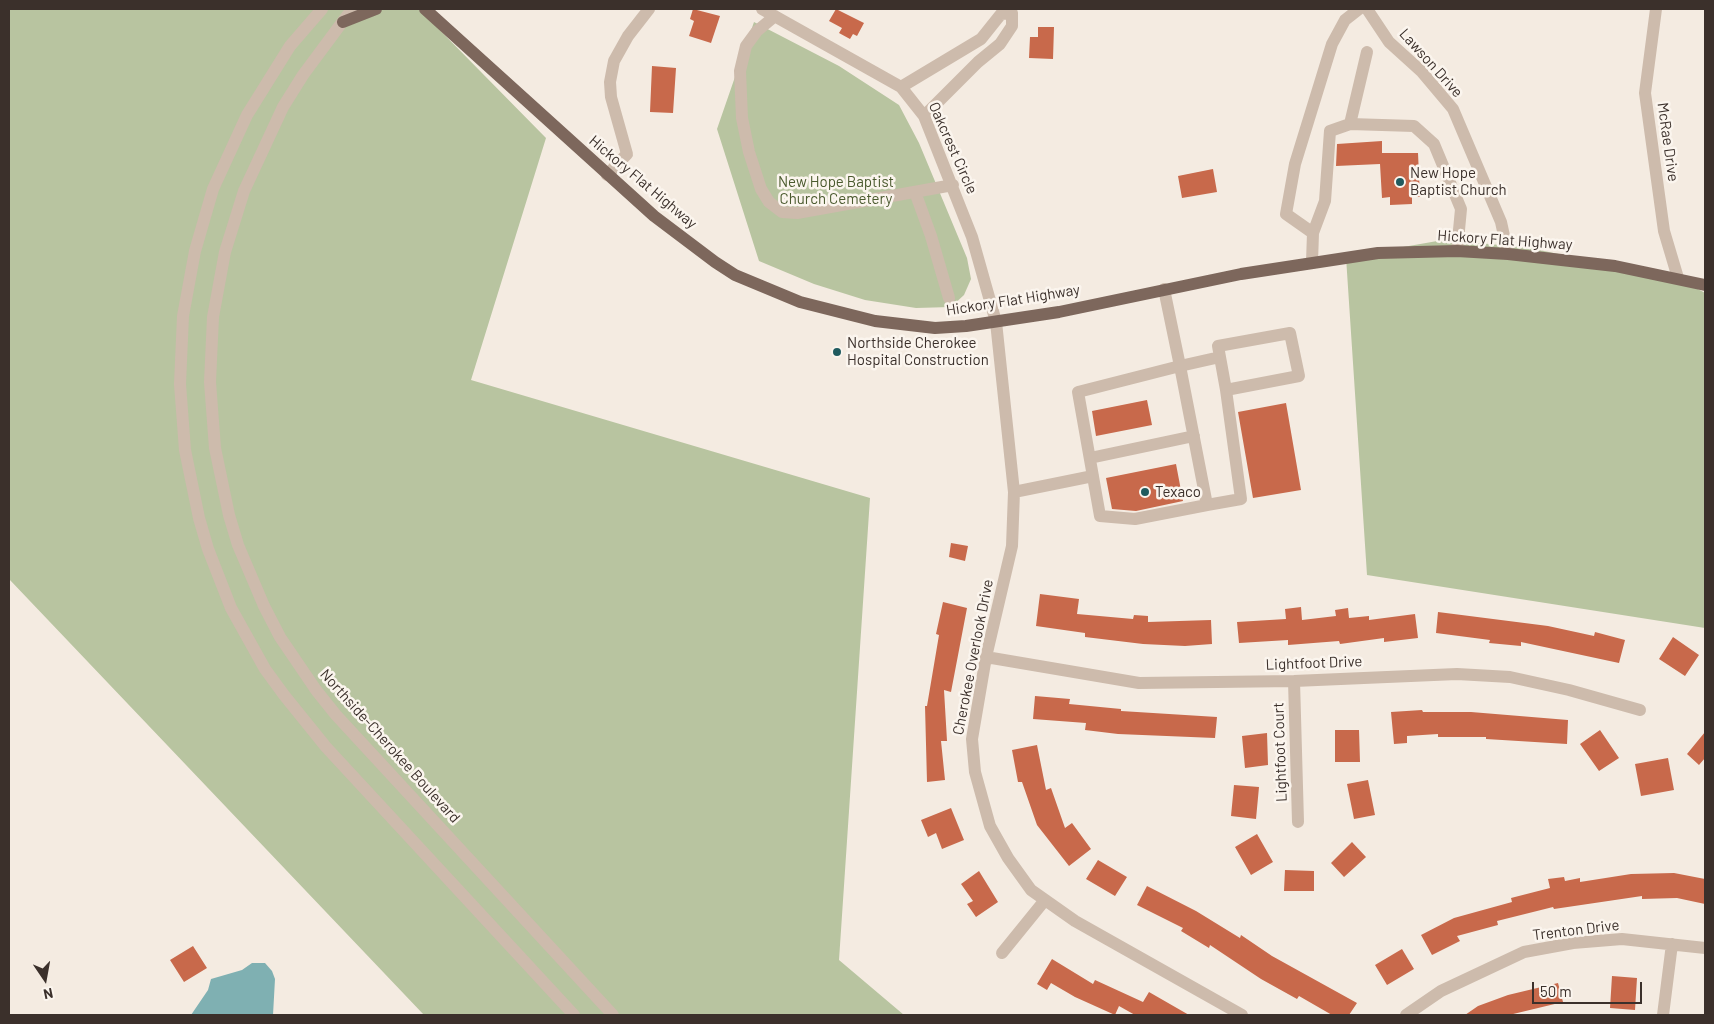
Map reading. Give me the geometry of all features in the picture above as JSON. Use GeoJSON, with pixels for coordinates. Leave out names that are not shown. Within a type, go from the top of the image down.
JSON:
{"type":"FeatureCollection","features":[{"type":"Feature","properties":{"kind":"main road"},"geometry":{"type":"LineString","coordinates":[[343,22],[376,9]]}},
{"type":"Feature","properties":{"kind":"main road","name":"Hickory Flat Highway"},"geometry":{"type":"LineString","coordinates":[[425,9],[607,175],[654,216],[714,262],[735,275],[800,302],[875,322],[935,328],[996,322],[1059,312],[1164,289],[1312,262],[1378,253],[1457,251],[1508,254],[1615,266],[1705,285]]}},
{"type":"Feature","properties":{"kind":"street"},"geometry":{"type":"LineString","coordinates":[[322,9],[290,46],[247,114],[213,189],[195,251],[183,316],[180,384],[186,450],[199,518],[208,549],[231,608],[265,669],[284,695],[337,759],[574,1015]]}},
{"type":"Feature","properties":{"kind":"street","name":"Northside-Cherokee Boulevard"},"geometry":{"type":"LineString","coordinates":[[352,9],[303,75],[283,107],[244,192],[225,252],[213,317],[210,382],[215,448],[229,515],[238,545],[264,606],[284,644],[316,690],[336,715],[614,1015]]}},
{"type":"Feature","properties":{"kind":"street"},"geometry":{"type":"LineString","coordinates":[[607,175],[627,154],[625,141],[611,97],[610,82],[614,61],[628,36],[649,9]]}},
{"type":"Feature","properties":{"kind":"street","name":"Oakcrest Circle"},"geometry":{"type":"LineString","coordinates":[[762,9],[901,87],[924,116],[953,184],[972,237],[996,322]]}},
{"type":"Feature","properties":{"kind":"street"},"geometry":{"type":"LineString","coordinates":[[1313,233],[1286,214],[1294,164],[1332,44],[1345,20],[1359,9]]}},
{"type":"Feature","properties":{"kind":"street","name":"Lawson Drive"},"geometry":{"type":"LineString","coordinates":[[1367,9],[1389,42],[1421,71],[1453,109],[1501,222],[1508,254]]}},
{"type":"Feature","properties":{"kind":"street","name":"McRae Drive"},"geometry":{"type":"LineString","coordinates":[[1656,9],[1645,93],[1664,231],[1678,278]]}},
{"type":"Feature","properties":{"kind":"street"},"geometry":{"type":"LineString","coordinates":[[901,87],[929,68],[965,50],[981,39],[1001,14],[1012,13],[1012,26],[1000,44],[978,62],[924,116]]}},
{"type":"Feature","properties":{"kind":"street"},"geometry":{"type":"LineString","coordinates":[[775,16],[757,31],[746,46],[740,71],[742,118],[749,152],[761,189],[769,202],[782,212],[797,213],[953,184]]}},
{"type":"Feature","properties":{"kind":"street"},"geometry":{"type":"LineString","coordinates":[[1350,124],[1367,52]]}},
{"type":"Feature","properties":{"kind":"street"},"geometry":{"type":"LineString","coordinates":[[1312,262],[1313,233],[1325,201],[1330,131],[1350,124],[1414,126],[1434,144],[1461,209],[1457,251]]}},
{"type":"Feature","properties":{"kind":"street"},"geometry":{"type":"LineString","coordinates":[[915,192],[933,243],[949,298]]}},
{"type":"Feature","properties":{"kind":"street"},"geometry":{"type":"LineString","coordinates":[[1164,289],[1207,504]]}},
{"type":"Feature","properties":{"kind":"street","name":"Cherokee Overlook Drive"},"geometry":{"type":"LineString","coordinates":[[996,322],[1014,492],[1012,546],[986,657],[972,739],[975,772],[990,826],[1008,858],[1031,890],[1075,921],[1242,1015]]}},
{"type":"Feature","properties":{"kind":"street"},"geometry":{"type":"LineString","coordinates":[[1220,357],[1078,392],[1100,516],[1135,519],[1241,499],[1226,390],[1220,357],[1218,346],[1290,333],[1299,376],[1226,390]]}},
{"type":"Feature","properties":{"kind":"street"},"geometry":{"type":"LineString","coordinates":[[1090,458],[1194,436]]}},
{"type":"Feature","properties":{"kind":"street"},"geometry":{"type":"LineString","coordinates":[[1014,492],[1093,476]]}},
{"type":"Feature","properties":{"kind":"street","name":"Lightfoot Drive"},"geometry":{"type":"LineString","coordinates":[[986,657],[1139,683],[1294,681],[1457,674],[1510,677],[1569,690],[1640,710]]}},
{"type":"Feature","properties":{"kind":"street","name":"Lightfoot Court"},"geometry":{"type":"LineString","coordinates":[[1294,681],[1298,822]]}},
{"type":"Feature","properties":{"kind":"street"},"geometry":{"type":"LineString","coordinates":[[1002,953],[1045,900]]}},
{"type":"Feature","properties":{"kind":"street","name":"Trenton Drive"},"geometry":{"type":"LineString","coordinates":[[1406,1015],[1441,991],[1524,952],[1573,943],[1622,939],[1705,948]]}},
{"type":"Feature","properties":{"kind":"street"},"geometry":{"type":"LineString","coordinates":[[1663,1015],[1672,944]]}},
{"type":"Feature","properties":{"kind":"green space"},"geometry":{"type":"Polygon","coordinates":[[[9,9],[419,9],[546,138],[471,380],[870,498],[839,960],[904,1015],[424,1015],[9,579],[9,9]]]}},
{"type":"Feature","properties":{"kind":"green space","name":"New Hope Baptist Church Cemetery"},"geometry":{"type":"Polygon","coordinates":[[[754,22],[839,66],[899,105],[919,143],[967,258],[971,279],[964,295],[951,307],[916,308],[865,300],[814,284],[759,261],[717,129],[754,22]]]}},
{"type":"Feature","properties":{"kind":"green space"},"geometry":{"type":"Polygon","coordinates":[[[1443,240],[1524,247],[1678,278],[1705,293],[1705,628],[1367,575],[1346,257],[1443,240]]]}},
{"type":"Feature","properties":{"kind":"water"},"geometry":{"type":"Polygon","coordinates":[[[252,963],[265,963],[272,971],[275,979],[273,1015],[191,1015],[208,990],[211,979],[242,970],[252,963]]]}},
{"type":"Feature","properties":{"kind":"building"},"geometry":{"type":"Polygon","coordinates":[[[693,9],[720,16],[711,43],[689,36],[694,21],[690,19],[693,9]]]}},
{"type":"Feature","properties":{"kind":"building"},"geometry":{"type":"Polygon","coordinates":[[[836,9],[864,23],[857,36],[853,34],[850,39],[839,33],[842,28],[829,21],[836,9]]]}},
{"type":"Feature","properties":{"kind":"building"},"geometry":{"type":"Polygon","coordinates":[[[1038,27],[1054,27],[1053,59],[1029,58],[1030,37],[1038,37],[1038,27]]]}},
{"type":"Feature","properties":{"kind":"building"},"geometry":{"type":"Polygon","coordinates":[[[652,66],[676,68],[673,113],[650,112],[652,66]]]}},
{"type":"Feature","properties":{"kind":"building","name":"New Hope Baptist Church"},"geometry":{"type":"Polygon","coordinates":[[[1382,141],[1382,153],[1418,153],[1420,197],[1412,197],[1412,204],[1390,205],[1390,197],[1382,198],[1380,164],[1336,166],[1337,144],[1382,141]]]}},
{"type":"Feature","properties":{"kind":"building"},"geometry":{"type":"Polygon","coordinates":[[[1213,169],[1217,192],[1182,198],[1178,176],[1213,169]]]}},
{"type":"Feature","properties":{"kind":"building"},"geometry":{"type":"Polygon","coordinates":[[[1147,400],[1152,425],[1096,436],[1092,411],[1147,400]]]}},
{"type":"Feature","properties":{"kind":"building"},"geometry":{"type":"Polygon","coordinates":[[[1286,403],[1301,490],[1253,498],[1238,412],[1286,403]]]}},
{"type":"Feature","properties":{"kind":"building","name":"Texaco"},"geometry":{"type":"Polygon","coordinates":[[[1176,464],[1183,501],[1136,511],[1112,509],[1106,478],[1176,464]]]}},
{"type":"Feature","properties":{"kind":"building"},"geometry":{"type":"Polygon","coordinates":[[[951,543],[968,546],[965,561],[949,557],[951,543]]]}},
{"type":"Feature","properties":{"kind":"building"},"geometry":{"type":"Polygon","coordinates":[[[1040,594],[1079,599],[1077,614],[1133,619],[1134,615],[1148,616],[1148,622],[1211,620],[1212,644],[1185,646],[1143,644],[1085,637],[1085,633],[1036,626],[1040,594]]]}},
{"type":"Feature","properties":{"kind":"building"},"geometry":{"type":"Polygon","coordinates":[[[943,602],[967,608],[951,692],[944,690],[947,741],[941,741],[945,780],[927,782],[925,706],[927,706],[939,635],[936,634],[943,602]]]}},
{"type":"Feature","properties":{"kind":"building"},"geometry":{"type":"Polygon","coordinates":[[[1301,607],[1302,620],[1336,616],[1335,610],[1348,608],[1349,618],[1369,616],[1369,620],[1415,614],[1418,638],[1384,642],[1384,638],[1340,644],[1339,641],[1288,645],[1288,640],[1239,643],[1237,622],[1286,619],[1285,609],[1301,607]]]}},
{"type":"Feature","properties":{"kind":"building"},"geometry":{"type":"Polygon","coordinates":[[[1438,612],[1548,626],[1594,636],[1595,632],[1625,640],[1619,663],[1521,642],[1521,646],[1489,643],[1490,640],[1436,633],[1438,612]]]}},
{"type":"Feature","properties":{"kind":"building"},"geometry":{"type":"Polygon","coordinates":[[[1673,637],[1699,655],[1685,676],[1659,659],[1673,637]]]}},
{"type":"Feature","properties":{"kind":"building"},"geometry":{"type":"Polygon","coordinates":[[[1035,696],[1070,699],[1069,704],[1121,709],[1121,711],[1217,717],[1215,738],[1118,734],[1085,730],[1086,723],[1033,719],[1035,696]]]}},
{"type":"Feature","properties":{"kind":"building"},"geometry":{"type":"Polygon","coordinates":[[[1422,710],[1423,712],[1471,712],[1568,720],[1567,744],[1486,739],[1486,737],[1438,737],[1438,734],[1407,736],[1407,743],[1394,744],[1391,712],[1422,710]]]}},
{"type":"Feature","properties":{"kind":"building"},"geometry":{"type":"Polygon","coordinates":[[[1335,730],[1359,730],[1360,762],[1335,762],[1335,730]]]}},
{"type":"Feature","properties":{"kind":"building"},"geometry":{"type":"Polygon","coordinates":[[[1600,730],[1619,758],[1599,771],[1580,744],[1600,730]]]}},
{"type":"Feature","properties":{"kind":"building"},"geometry":{"type":"Polygon","coordinates":[[[1705,732],[1705,758],[1699,765],[1687,754],[1705,732]]]}},
{"type":"Feature","properties":{"kind":"building"},"geometry":{"type":"Polygon","coordinates":[[[1267,733],[1268,765],[1245,768],[1242,736],[1267,733]]]}},
{"type":"Feature","properties":{"kind":"building"},"geometry":{"type":"Polygon","coordinates":[[[1037,745],[1046,790],[1051,788],[1065,828],[1072,823],[1091,849],[1069,866],[1037,825],[1022,782],[1018,782],[1012,750],[1037,745]]]}},
{"type":"Feature","properties":{"kind":"building"},"geometry":{"type":"Polygon","coordinates":[[[1668,758],[1674,790],[1641,796],[1635,764],[1668,758]]]}},
{"type":"Feature","properties":{"kind":"building"},"geometry":{"type":"Polygon","coordinates":[[[1368,780],[1375,815],[1354,819],[1347,784],[1368,780]]]}},
{"type":"Feature","properties":{"kind":"building"},"geometry":{"type":"Polygon","coordinates":[[[1234,785],[1259,787],[1256,819],[1231,816],[1234,785]]]}},
{"type":"Feature","properties":{"kind":"building"},"geometry":{"type":"Polygon","coordinates":[[[951,808],[964,840],[942,849],[936,833],[928,837],[921,820],[951,808]]]}},
{"type":"Feature","properties":{"kind":"building"},"geometry":{"type":"Polygon","coordinates":[[[1257,834],[1273,862],[1251,875],[1235,847],[1257,834]]]}},
{"type":"Feature","properties":{"kind":"building"},"geometry":{"type":"Polygon","coordinates":[[[1352,842],[1366,857],[1344,877],[1331,863],[1352,842]]]}},
{"type":"Feature","properties":{"kind":"building"},"geometry":{"type":"Polygon","coordinates":[[[1098,860],[1127,877],[1115,896],[1086,879],[1098,860]]]}},
{"type":"Feature","properties":{"kind":"building"},"geometry":{"type":"Polygon","coordinates":[[[1285,870],[1314,871],[1314,891],[1284,891],[1285,870]]]}},
{"type":"Feature","properties":{"kind":"building"},"geometry":{"type":"Polygon","coordinates":[[[979,871],[998,902],[976,917],[967,904],[973,901],[961,884],[979,871]]]}},
{"type":"Feature","properties":{"kind":"building"},"geometry":{"type":"Polygon","coordinates":[[[1674,873],[1705,879],[1705,904],[1677,898],[1642,899],[1642,896],[1554,909],[1553,907],[1497,921],[1498,925],[1457,936],[1460,941],[1432,955],[1421,935],[1454,918],[1512,902],[1511,898],[1550,888],[1548,879],[1564,877],[1565,881],[1580,878],[1580,882],[1631,874],[1674,873]]]}},
{"type":"Feature","properties":{"kind":"building"},"geometry":{"type":"Polygon","coordinates":[[[1147,886],[1196,911],[1240,938],[1241,935],[1272,956],[1357,1003],[1349,1015],[1332,1015],[1299,996],[1297,999],[1261,979],[1210,945],[1209,948],[1181,931],[1183,928],[1137,905],[1147,886]]]}},
{"type":"Feature","properties":{"kind":"building"},"geometry":{"type":"Polygon","coordinates":[[[193,946],[207,968],[184,982],[170,960],[193,946]]]}},
{"type":"Feature","properties":{"kind":"building"},"geometry":{"type":"Polygon","coordinates":[[[1402,949],[1414,969],[1387,985],[1375,965],[1402,949]]]}},
{"type":"Feature","properties":{"kind":"building"},"geometry":{"type":"Polygon","coordinates":[[[1052,959],[1093,984],[1095,980],[1143,1002],[1149,992],[1189,1015],[1135,1015],[1119,1006],[1115,1015],[1075,997],[1051,983],[1047,990],[1037,984],[1052,959]]]}},
{"type":"Feature","properties":{"kind":"building"},"geometry":{"type":"Polygon","coordinates":[[[1612,976],[1637,978],[1635,1010],[1610,1008],[1612,976]]]}},
{"type":"Feature","properties":{"kind":"building"},"geometry":{"type":"Polygon","coordinates":[[[1558,983],[1563,1002],[1509,1015],[1465,1015],[1478,1006],[1508,995],[1558,983]]]}},
{"type":"Feature","properties":{"kind":"place","name":"New Hope Baptist Church"},"geometry":{"type":"Point","coordinates":[1400,182]}},
{"type":"Feature","properties":{"kind":"place","name":"Northside Cherokee Hospital Construction"},"geometry":{"type":"Point","coordinates":[837,352]}},
{"type":"Feature","properties":{"kind":"place","name":"Texaco"},"geometry":{"type":"Point","coordinates":[1145,492]}}]}
